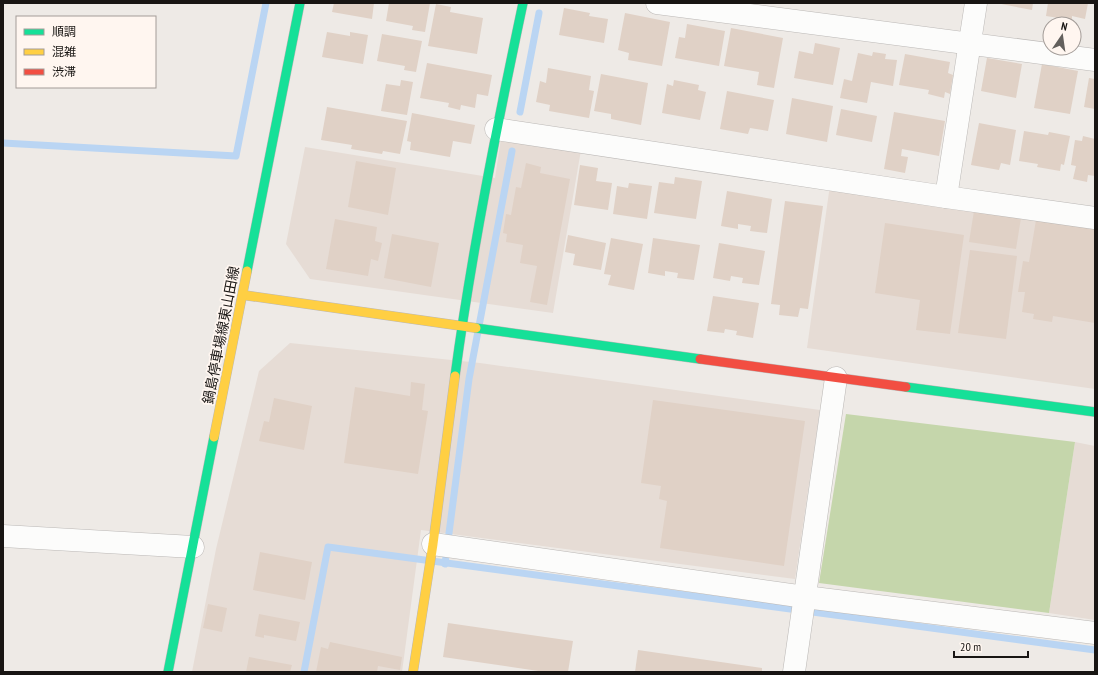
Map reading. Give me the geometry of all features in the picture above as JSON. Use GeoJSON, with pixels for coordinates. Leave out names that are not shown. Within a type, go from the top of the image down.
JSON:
{"type":"FeatureCollection","features":[{"type":"Feature","properties":{"kind":"street","name":"鍋島停車場線東山田線"},"geometry":{"type":"LineString","coordinates":[[168,672],[300,3]]}},
{"type":"Feature","properties":{"kind":"street"},"geometry":{"type":"LineString","coordinates":[[413,672],[432,548],[462,326],[496,129],[523,3]]}},
{"type":"Feature","properties":{"kind":"street"},"geometry":{"type":"LineString","coordinates":[[657,3],[1095,60]]}},
{"type":"Feature","properties":{"kind":"street"},"geometry":{"type":"LineString","coordinates":[[946,197],[971,44],[976,3]]}},
{"type":"Feature","properties":{"kind":"street"},"geometry":{"type":"LineString","coordinates":[[496,129],[1095,218]]}},
{"type":"Feature","properties":{"kind":"street"},"geometry":{"type":"LineString","coordinates":[[243,295],[836,378],[1095,412]]}},
{"type":"Feature","properties":{"kind":"street"},"geometry":{"type":"LineString","coordinates":[[794,672],[836,378]]}},
{"type":"Feature","properties":{"kind":"street"},"geometry":{"type":"LineString","coordinates":[[3,536],[193,547]]}},
{"type":"Feature","properties":{"kind":"street"},"geometry":{"type":"LineString","coordinates":[[432,548],[804,607],[1095,633]]}},
{"type":"Feature","properties":{"kind":"shaded area"},"geometry":{"type":"Polygon","coordinates":[[[501,138],[581,150],[553,313],[310,279],[286,244],[305,147],[495,178],[501,138]]]}},
{"type":"Feature","properties":{"kind":"shaded area"},"geometry":{"type":"Polygon","coordinates":[[[830,185],[1095,225],[1095,389],[807,348],[830,185]]]}},
{"type":"Feature","properties":{"kind":"shaded area"},"geometry":{"type":"Polygon","coordinates":[[[290,343],[480,363],[820,410],[795,579],[421,530],[402,672],[192,672],[216,549],[259,371],[290,343]]]}},
{"type":"Feature","properties":{"kind":"shaded area"},"geometry":{"type":"Polygon","coordinates":[[[1075,442],[1095,446],[1095,620],[1049,613],[1075,442]]]}},
{"type":"Feature","properties":{"kind":"green space"},"geometry":{"type":"Polygon","coordinates":[[[846,414],[1075,442],[1049,613],[819,583],[846,414]]]}},
{"type":"Feature","properties":{"kind":"building"},"geometry":{"type":"Polygon","coordinates":[[[334,3],[374,3],[372,19],[332,12],[334,3]]]}},
{"type":"Feature","properties":{"kind":"building"},"geometry":{"type":"Polygon","coordinates":[[[389,3],[430,3],[425,32],[412,30],[413,26],[386,21],[389,3]]]}},
{"type":"Feature","properties":{"kind":"building"},"geometry":{"type":"Polygon","coordinates":[[[996,3],[1033,3],[1032,10],[996,3]]]}},
{"type":"Feature","properties":{"kind":"building"},"geometry":{"type":"Polygon","coordinates":[[[1048,3],[1088,3],[1085,19],[1082,18],[1082,16],[1046,16],[1048,3]]]}},
{"type":"Feature","properties":{"kind":"building"},"geometry":{"type":"Polygon","coordinates":[[[436,4],[451,7],[450,12],[483,18],[477,54],[428,46],[436,4]]]}},
{"type":"Feature","properties":{"kind":"building"},"geometry":{"type":"Polygon","coordinates":[[[564,8],[590,13],[589,16],[608,19],[604,43],[559,35],[564,8]]]}},
{"type":"Feature","properties":{"kind":"building"},"geometry":{"type":"Polygon","coordinates":[[[625,13],[670,22],[662,66],[628,60],[629,53],[618,50],[625,13]]]}},
{"type":"Feature","properties":{"kind":"building"},"geometry":{"type":"Polygon","coordinates":[[[687,24],[725,31],[719,66],[675,58],[679,37],[685,38],[687,24]]]}},
{"type":"Feature","properties":{"kind":"building"},"geometry":{"type":"Polygon","coordinates":[[[731,28],[783,38],[774,88],[757,85],[759,72],[724,66],[731,28]]]}},
{"type":"Feature","properties":{"kind":"building"},"geometry":{"type":"Polygon","coordinates":[[[327,32],[350,36],[350,32],[368,35],[363,64],[322,57],[327,32]]]}},
{"type":"Feature","properties":{"kind":"building"},"geometry":{"type":"Polygon","coordinates":[[[382,34],[422,41],[416,72],[404,70],[405,66],[377,61],[382,34]]]}},
{"type":"Feature","properties":{"kind":"building"},"geometry":{"type":"Polygon","coordinates":[[[815,43],[840,48],[833,85],[794,78],[799,51],[813,54],[815,43]]]}},
{"type":"Feature","properties":{"kind":"building"},"geometry":{"type":"Polygon","coordinates":[[[873,52],[886,54],[885,59],[897,60],[893,86],[871,82],[867,103],[840,98],[844,79],[852,81],[858,53],[872,56],[873,52]]]}},
{"type":"Feature","properties":{"kind":"building"},"geometry":{"type":"Polygon","coordinates":[[[905,54],[950,62],[948,73],[953,75],[950,94],[945,92],[944,98],[928,94],[929,90],[899,85],[905,54]]]}},
{"type":"Feature","properties":{"kind":"building"},"geometry":{"type":"Polygon","coordinates":[[[987,58],[1022,64],[1016,98],[981,91],[987,58]]]}},
{"type":"Feature","properties":{"kind":"building"},"geometry":{"type":"Polygon","coordinates":[[[427,63],[492,75],[488,96],[477,94],[475,108],[461,105],[460,110],[448,107],[449,103],[420,98],[427,63]]]}},
{"type":"Feature","properties":{"kind":"building"},"geometry":{"type":"Polygon","coordinates":[[[1042,64],[1078,71],[1070,114],[1034,108],[1042,64]]]}},
{"type":"Feature","properties":{"kind":"building"},"geometry":{"type":"Polygon","coordinates":[[[548,68],[591,76],[589,90],[594,91],[589,118],[549,111],[550,105],[536,102],[540,81],[546,83],[548,68]]]}},
{"type":"Feature","properties":{"kind":"building"},"geometry":{"type":"Polygon","coordinates":[[[601,74],[648,83],[641,125],[611,119],[611,114],[594,111],[601,74]]]}},
{"type":"Feature","properties":{"kind":"building"},"geometry":{"type":"Polygon","coordinates":[[[1089,78],[1095,79],[1095,109],[1084,107],[1089,78]]]}},
{"type":"Feature","properties":{"kind":"building"},"geometry":{"type":"Polygon","coordinates":[[[401,80],[413,82],[407,115],[381,111],[386,84],[400,86],[401,80]]]}},
{"type":"Feature","properties":{"kind":"building"},"geometry":{"type":"Polygon","coordinates":[[[674,80],[699,85],[698,90],[706,92],[700,120],[662,113],[667,84],[673,86],[674,80]]]}},
{"type":"Feature","properties":{"kind":"building"},"geometry":{"type":"Polygon","coordinates":[[[727,91],[774,100],[768,131],[750,128],[748,134],[720,129],[727,91]]]}},
{"type":"Feature","properties":{"kind":"building"},"geometry":{"type":"Polygon","coordinates":[[[792,98],[833,106],[827,142],[786,134],[792,98]]]}},
{"type":"Feature","properties":{"kind":"building"},"geometry":{"type":"Polygon","coordinates":[[[327,107],[407,121],[400,154],[383,151],[382,154],[351,149],[352,145],[321,140],[327,107]]]}},
{"type":"Feature","properties":{"kind":"building"},"geometry":{"type":"Polygon","coordinates":[[[841,109],[877,116],[872,142],[836,135],[841,109]]]}},
{"type":"Feature","properties":{"kind":"building"},"geometry":{"type":"Polygon","coordinates":[[[894,112],[945,121],[939,156],[902,149],[901,156],[908,157],[905,173],[884,169],[894,112]]]}},
{"type":"Feature","properties":{"kind":"building"},"geometry":{"type":"Polygon","coordinates":[[[412,113],[475,125],[471,144],[453,141],[450,157],[410,150],[411,142],[407,141],[412,113]]]}},
{"type":"Feature","properties":{"kind":"building"},"geometry":{"type":"Polygon","coordinates":[[[979,123],[1016,130],[1010,165],[1001,163],[999,170],[971,165],[979,123]]]}},
{"type":"Feature","properties":{"kind":"building"},"geometry":{"type":"Polygon","coordinates":[[[1024,131],[1048,135],[1049,132],[1070,136],[1064,165],[1061,164],[1060,171],[1037,167],[1038,164],[1019,161],[1024,131]]]}},
{"type":"Feature","properties":{"kind":"building"},"geometry":{"type":"Polygon","coordinates":[[[1083,136],[1095,139],[1095,176],[1088,175],[1087,182],[1073,179],[1076,166],[1071,165],[1075,140],[1082,141],[1083,136]]]}},
{"type":"Feature","properties":{"kind":"building"},"geometry":{"type":"Polygon","coordinates":[[[356,161],[396,168],[388,215],[348,207],[356,161]]]}},
{"type":"Feature","properties":{"kind":"building"},"geometry":{"type":"Polygon","coordinates":[[[526,163],[541,167],[540,173],[570,179],[547,305],[530,302],[537,266],[520,263],[523,245],[506,242],[507,234],[503,233],[506,214],[511,215],[516,187],[521,188],[526,163]]]}},
{"type":"Feature","properties":{"kind":"building"},"geometry":{"type":"Polygon","coordinates":[[[580,165],[598,168],[596,181],[612,183],[608,210],[574,205],[580,165]]]}},
{"type":"Feature","properties":{"kind":"building"},"geometry":{"type":"Polygon","coordinates":[[[675,177],[702,181],[696,219],[654,213],[659,182],[674,184],[675,177]]]}},
{"type":"Feature","properties":{"kind":"building"},"geometry":{"type":"Polygon","coordinates":[[[629,183],[652,186],[647,219],[613,214],[617,186],[628,188],[629,183]]]}},
{"type":"Feature","properties":{"kind":"building"},"geometry":{"type":"Polygon","coordinates":[[[727,191],[772,199],[767,233],[750,231],[751,226],[738,224],[738,229],[721,226],[727,191]]]}},
{"type":"Feature","properties":{"kind":"building"},"geometry":{"type":"Polygon","coordinates":[[[785,201],[823,206],[808,309],[800,308],[798,317],[779,315],[780,305],[771,304],[785,201]]]}},
{"type":"Feature","properties":{"kind":"building"},"geometry":{"type":"Polygon","coordinates":[[[974,211],[1021,218],[1016,249],[969,242],[974,211]]]}},
{"type":"Feature","properties":{"kind":"building"},"geometry":{"type":"Polygon","coordinates":[[[335,219],[377,227],[375,241],[382,243],[378,261],[371,259],[368,276],[326,269],[335,219]]]}},
{"type":"Feature","properties":{"kind":"building"},"geometry":{"type":"Polygon","coordinates":[[[1036,220],[1095,229],[1095,323],[1053,316],[1052,322],[1033,319],[1034,314],[1022,312],[1025,292],[1018,292],[1023,261],[1029,262],[1036,220]]]}},
{"type":"Feature","properties":{"kind":"building"},"geometry":{"type":"Polygon","coordinates":[[[885,223],[964,235],[950,334],[916,330],[920,300],[875,293],[885,223]]]}},
{"type":"Feature","properties":{"kind":"building"},"geometry":{"type":"Polygon","coordinates":[[[392,234],[439,243],[431,287],[384,278],[392,234]]]}},
{"type":"Feature","properties":{"kind":"building"},"geometry":{"type":"Polygon","coordinates":[[[568,235],[606,243],[601,270],[573,265],[575,254],[565,252],[568,235]]]}},
{"type":"Feature","properties":{"kind":"building"},"geometry":{"type":"Polygon","coordinates":[[[611,238],[643,244],[634,290],[608,285],[611,275],[604,274],[611,238]]]}},
{"type":"Feature","properties":{"kind":"building"},"geometry":{"type":"Polygon","coordinates":[[[653,238],[700,245],[694,280],[677,278],[678,273],[665,271],[665,276],[648,273],[653,238]]]}},
{"type":"Feature","properties":{"kind":"building"},"geometry":{"type":"Polygon","coordinates":[[[719,243],[765,251],[759,285],[742,283],[743,278],[731,276],[730,281],[713,278],[719,243]]]}},
{"type":"Feature","properties":{"kind":"building"},"geometry":{"type":"Polygon","coordinates":[[[970,250],[1017,256],[1006,339],[958,333],[970,250]]]}},
{"type":"Feature","properties":{"kind":"building"},"geometry":{"type":"Polygon","coordinates":[[[713,296],[759,303],[753,338],[736,335],[737,331],[725,329],[724,333],[707,331],[713,296]]]}},
{"type":"Feature","properties":{"kind":"building"},"geometry":{"type":"Polygon","coordinates":[[[411,382],[425,384],[422,410],[428,411],[418,474],[344,463],[355,387],[410,396],[411,382]]]}},
{"type":"Feature","properties":{"kind":"building"},"geometry":{"type":"Polygon","coordinates":[[[274,398],[312,406],[304,450],[259,441],[264,421],[269,422],[274,398]]]}},
{"type":"Feature","properties":{"kind":"building"},"geometry":{"type":"Polygon","coordinates":[[[653,400],[805,421],[784,566],[660,548],[667,501],[659,499],[661,486],[641,483],[653,400]]]}},
{"type":"Feature","properties":{"kind":"building"},"geometry":{"type":"Polygon","coordinates":[[[260,552],[312,562],[305,600],[253,590],[260,552]]]}},
{"type":"Feature","properties":{"kind":"building"},"geometry":{"type":"Polygon","coordinates":[[[208,604],[227,608],[222,632],[203,628],[208,604]]]}},
{"type":"Feature","properties":{"kind":"building"},"geometry":{"type":"Polygon","coordinates":[[[259,614],[300,622],[296,641],[264,635],[264,638],[255,636],[259,614]]]}},
{"type":"Feature","properties":{"kind":"building"},"geometry":{"type":"Polygon","coordinates":[[[448,623],[573,641],[568,672],[545,672],[443,657],[448,623]]]}},
{"type":"Feature","properties":{"kind":"building"},"geometry":{"type":"Polygon","coordinates":[[[330,642],[402,657],[400,670],[378,666],[377,672],[316,672],[321,647],[328,649],[330,642]]]}},
{"type":"Feature","properties":{"kind":"building"},"geometry":{"type":"Polygon","coordinates":[[[638,650],[762,668],[762,672],[635,672],[638,650]]]}},
{"type":"Feature","properties":{"kind":"building"},"geometry":{"type":"Polygon","coordinates":[[[249,657],[292,665],[290,672],[246,672],[249,657]]]}},
{"type":"Feature","properties":{"kind":"waterway"},"geometry":{"type":"LineString","coordinates":[[3,143],[236,156],[266,3]]}},
{"type":"Feature","properties":{"kind":"waterway"},"geometry":{"type":"LineString","coordinates":[[520,112],[539,13]]}},
{"type":"Feature","properties":{"kind":"waterway"},"geometry":{"type":"LineString","coordinates":[[445,564],[469,379],[512,151]]}},
{"type":"Feature","properties":{"kind":"waterway"},"geometry":{"type":"LineString","coordinates":[[304,672],[328,547],[1095,650]]}},
{"type":"Feature","properties":{"kind":"traffic: fast"},"geometry":{"type":"LineString","coordinates":[[247,271],[300,3]]}},
{"type":"Feature","properties":{"kind":"traffic: fast"},"geometry":{"type":"LineString","coordinates":[[455,376],[469,282],[486,188],[523,3]]}},
{"type":"Feature","properties":{"kind":"traffic: fast"},"geometry":{"type":"LineString","coordinates":[[476,328],[700,359]]}},
{"type":"Feature","properties":{"kind":"traffic: fast"},"geometry":{"type":"LineString","coordinates":[[906,387],[1095,412]]}},
{"type":"Feature","properties":{"kind":"traffic: fast"},"geometry":{"type":"LineString","coordinates":[[168,672],[214,437]]}},
{"type":"Feature","properties":{"kind":"traffic: slow"},"geometry":{"type":"LineString","coordinates":[[214,437],[247,271]]}},
{"type":"Feature","properties":{"kind":"traffic: slow"},"geometry":{"type":"LineString","coordinates":[[243,295],[476,328]]}},
{"type":"Feature","properties":{"kind":"traffic: slow"},"geometry":{"type":"LineString","coordinates":[[413,672],[433,544],[455,376]]}},
{"type":"Feature","properties":{"kind":"traffic: jam"},"geometry":{"type":"LineString","coordinates":[[700,359],[906,387]]}}]}
